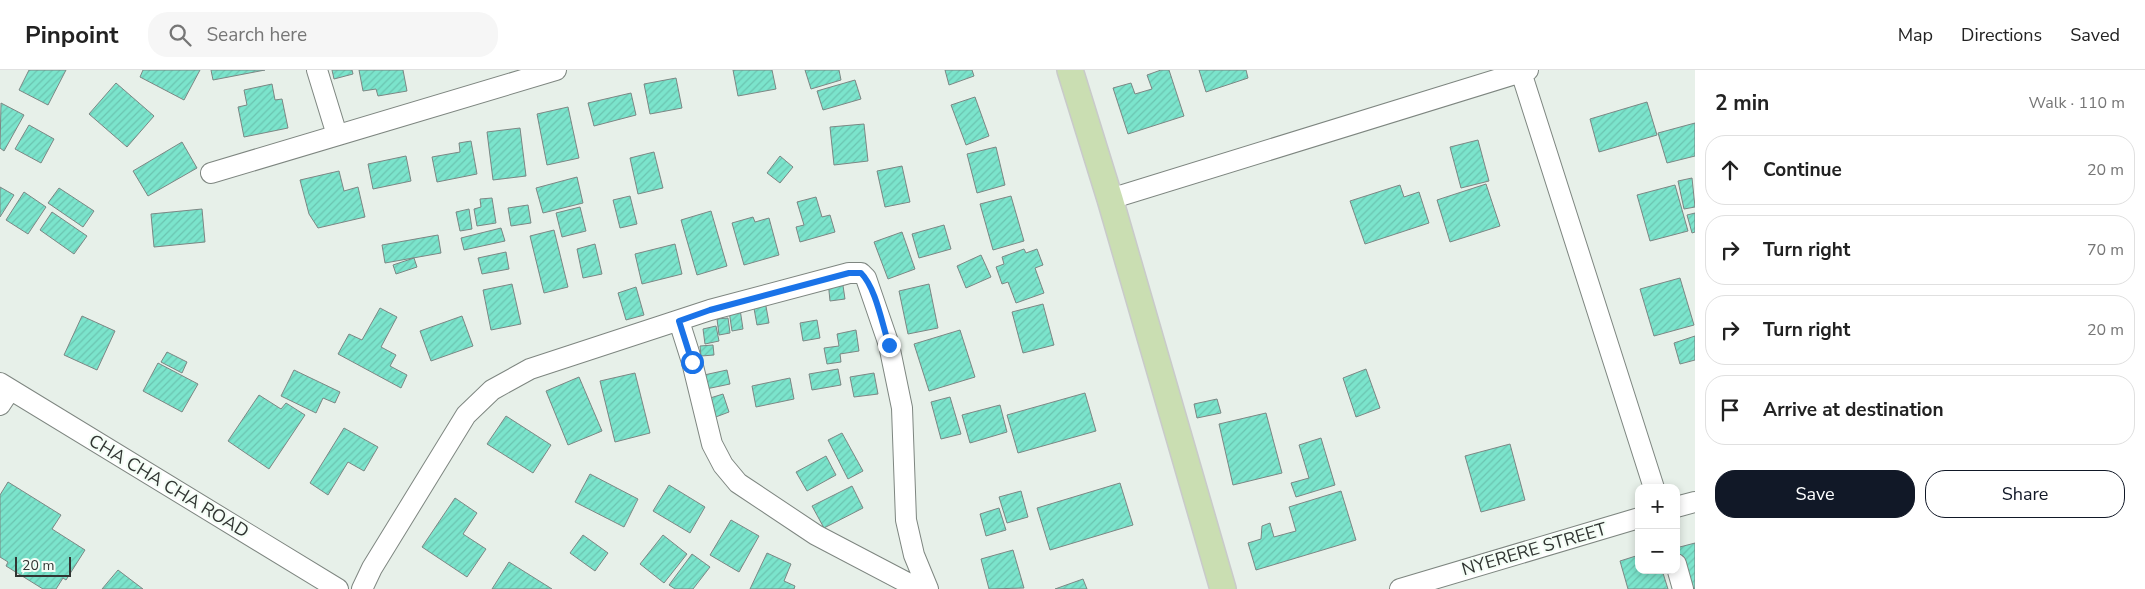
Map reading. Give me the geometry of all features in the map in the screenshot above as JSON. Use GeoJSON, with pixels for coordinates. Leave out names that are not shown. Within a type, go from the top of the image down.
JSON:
{"type":"FeatureCollection","features":[{"type":"Feature","properties":{"kind":"main road"},"geometry":{"type":"LineString","coordinates":[[1070,70],[1110,199],[1223,589]]}},
{"type":"Feature","properties":{"kind":"street"},"geometry":{"type":"LineString","coordinates":[[317,70],[337,135]]}},
{"type":"Feature","properties":{"kind":"street"},"geometry":{"type":"LineString","coordinates":[[211,173],[337,135],[522,75],[556,70]]}},
{"type":"Feature","properties":{"kind":"street"},"geometry":{"type":"LineString","coordinates":[[1110,199],[1524,71],[1653,484]]}},
{"type":"Feature","properties":{"kind":"street"},"geometry":{"type":"LineString","coordinates":[[362,589],[372,568],[466,415],[492,390],[530,370],[710,310],[849,273],[861,273],[866,278],[889,345],[902,408],[906,520],[914,555],[928,589]]}},
{"type":"Feature","properties":{"kind":"street"},"geometry":{"type":"LineString","coordinates":[[679,321],[692,362],[712,444],[723,465],[738,484],[816,535],[919,589]]}},
{"type":"Feature","properties":{"kind":"street","name":"CHA CHA CHA ROAD"},"geometry":{"type":"LineString","coordinates":[[3,393],[338,589]]}},
{"type":"Feature","properties":{"kind":"street"},"geometry":{"type":"LineString","coordinates":[[1680,506],[1695,502]]}},
{"type":"Feature","properties":{"kind":"street","name":"NYERERE STREET"},"geometry":{"type":"LineString","coordinates":[[1400,589],[1635,519]]}},
{"type":"Feature","properties":{"kind":"street"},"geometry":{"type":"LineString","coordinates":[[1679,574],[1683,589]]}},
{"type":"Feature","properties":{"kind":"building"},"geometry":{"type":"Polygon","coordinates":[[[29,70],[66,70],[48,105],[19,90],[29,70]]]}},
{"type":"Feature","properties":{"kind":"building"},"geometry":{"type":"Polygon","coordinates":[[[143,70],[200,70],[184,100],[140,77],[143,70]]]}},
{"type":"Feature","properties":{"kind":"building"},"geometry":{"type":"Polygon","coordinates":[[[211,70],[265,70],[213,80],[211,70]]]}},
{"type":"Feature","properties":{"kind":"building"},"geometry":{"type":"Polygon","coordinates":[[[332,70],[352,70],[353,74],[334,79],[332,70]]]}},
{"type":"Feature","properties":{"kind":"building"},"geometry":{"type":"Polygon","coordinates":[[[359,70],[403,70],[407,91],[378,96],[376,89],[363,91],[359,70]]]}},
{"type":"Feature","properties":{"kind":"building"},"geometry":{"type":"Polygon","coordinates":[[[733,70],[772,70],[776,89],[738,96],[733,70]]]}},
{"type":"Feature","properties":{"kind":"building"},"geometry":{"type":"Polygon","coordinates":[[[805,70],[839,70],[841,80],[811,89],[805,70]]]}},
{"type":"Feature","properties":{"kind":"building"},"geometry":{"type":"Polygon","coordinates":[[[945,70],[972,70],[974,76],[949,85],[945,70]]]}},
{"type":"Feature","properties":{"kind":"building"},"geometry":{"type":"Polygon","coordinates":[[[1161,70],[1169,70],[1184,116],[1128,134],[1113,88],[1131,83],[1135,94],[1152,89],[1147,75],[1161,70]]]}},
{"type":"Feature","properties":{"kind":"building"},"geometry":{"type":"Polygon","coordinates":[[[1199,70],[1246,70],[1248,78],[1206,92],[1199,70]]]}},
{"type":"Feature","properties":{"kind":"building"},"geometry":{"type":"Polygon","coordinates":[[[676,78],[682,108],[650,114],[644,84],[676,78]]]}},
{"type":"Feature","properties":{"kind":"building"},"geometry":{"type":"Polygon","coordinates":[[[855,80],[861,99],[823,110],[817,91],[855,80]]]}},
{"type":"Feature","properties":{"kind":"building"},"geometry":{"type":"Polygon","coordinates":[[[116,83],[154,116],[127,147],[89,114],[116,83]]]}},
{"type":"Feature","properties":{"kind":"building"},"geometry":{"type":"Polygon","coordinates":[[[272,84],[275,100],[282,99],[288,128],[244,137],[238,107],[247,105],[244,90],[272,84]]]}},
{"type":"Feature","properties":{"kind":"building"},"geometry":{"type":"Polygon","coordinates":[[[631,93],[636,115],[594,126],[588,103],[631,93]]]}},
{"type":"Feature","properties":{"kind":"building"},"geometry":{"type":"Polygon","coordinates":[[[975,97],[989,136],[966,145],[951,105],[975,97]]]}},
{"type":"Feature","properties":{"kind":"building"},"geometry":{"type":"Polygon","coordinates":[[[1647,102],[1657,135],[1599,152],[1590,119],[1647,102]]]}},
{"type":"Feature","properties":{"kind":"building"},"geometry":{"type":"Polygon","coordinates":[[[1,103],[24,115],[4,151],[0,148],[1,103]]]}},
{"type":"Feature","properties":{"kind":"building"},"geometry":{"type":"Polygon","coordinates":[[[568,107],[579,158],[547,165],[537,114],[568,107]]]}},
{"type":"Feature","properties":{"kind":"building"},"geometry":{"type":"Polygon","coordinates":[[[1695,123],[1695,156],[1667,163],[1658,133],[1695,123]]]}},
{"type":"Feature","properties":{"kind":"building"},"geometry":{"type":"Polygon","coordinates":[[[864,124],[868,161],[834,165],[830,127],[864,124]]]}},
{"type":"Feature","properties":{"kind":"building"},"geometry":{"type":"Polygon","coordinates":[[[29,125],[54,139],[41,163],[15,149],[29,125]]]}},
{"type":"Feature","properties":{"kind":"building"},"geometry":{"type":"Polygon","coordinates":[[[520,128],[526,176],[493,180],[487,132],[520,128]]]}},
{"type":"Feature","properties":{"kind":"building"},"geometry":{"type":"Polygon","coordinates":[[[1478,140],[1489,181],[1461,188],[1450,147],[1478,140]]]}},
{"type":"Feature","properties":{"kind":"building"},"geometry":{"type":"Polygon","coordinates":[[[471,141],[477,174],[437,182],[432,157],[460,152],[459,143],[471,141]]]}},
{"type":"Feature","properties":{"kind":"building"},"geometry":{"type":"Polygon","coordinates":[[[182,142],[197,168],[148,196],[133,171],[182,142]]]}},
{"type":"Feature","properties":{"kind":"building"},"geometry":{"type":"Polygon","coordinates":[[[996,147],[1005,185],[977,193],[967,154],[996,147]]]}},
{"type":"Feature","properties":{"kind":"building"},"geometry":{"type":"Polygon","coordinates":[[[654,152],[663,188],[638,194],[630,158],[654,152]]]}},
{"type":"Feature","properties":{"kind":"building"},"geometry":{"type":"Polygon","coordinates":[[[406,156],[411,181],[373,189],[368,164],[406,156]]]}},
{"type":"Feature","properties":{"kind":"building"},"geometry":{"type":"Polygon","coordinates":[[[780,156],[793,167],[780,183],[767,173],[780,156]]]}},
{"type":"Feature","properties":{"kind":"building"},"geometry":{"type":"Polygon","coordinates":[[[902,166],[910,202],[885,207],[877,171],[902,166]]]}},
{"type":"Feature","properties":{"kind":"building"},"geometry":{"type":"Polygon","coordinates":[[[339,171],[344,191],[358,187],[365,217],[318,228],[309,214],[300,180],[339,171]]]}},
{"type":"Feature","properties":{"kind":"building"},"geometry":{"type":"Polygon","coordinates":[[[577,177],[583,203],[543,213],[536,188],[577,177]]]}},
{"type":"Feature","properties":{"kind":"building"},"geometry":{"type":"Polygon","coordinates":[[[1692,178],[1695,207],[1684,209],[1678,181],[1692,178]]]}},
{"type":"Feature","properties":{"kind":"building"},"geometry":{"type":"Polygon","coordinates":[[[1486,184],[1500,226],[1450,242],[1437,200],[1486,184]]]}},
{"type":"Feature","properties":{"kind":"building"},"geometry":{"type":"Polygon","coordinates":[[[1400,185],[1404,197],[1419,192],[1429,223],[1365,244],[1350,201],[1400,185]]]}},
{"type":"Feature","properties":{"kind":"building"},"geometry":{"type":"Polygon","coordinates":[[[1675,185],[1688,231],[1650,241],[1637,195],[1675,185]]]}},
{"type":"Feature","properties":{"kind":"building"},"geometry":{"type":"Polygon","coordinates":[[[0,187],[14,195],[0,217],[0,187]]]}},
{"type":"Feature","properties":{"kind":"building"},"geometry":{"type":"Polygon","coordinates":[[[59,188],[94,211],[83,227],[48,203],[59,188]]]}},
{"type":"Feature","properties":{"kind":"building"},"geometry":{"type":"Polygon","coordinates":[[[24,192],[46,207],[28,234],[6,220],[24,192]]]}},
{"type":"Feature","properties":{"kind":"building"},"geometry":{"type":"Polygon","coordinates":[[[630,196],[637,224],[620,228],[613,200],[630,196]]]}},
{"type":"Feature","properties":{"kind":"building"},"geometry":{"type":"Polygon","coordinates":[[[1011,196],[1024,241],[993,250],[980,204],[1011,196]]]}},
{"type":"Feature","properties":{"kind":"building"},"geometry":{"type":"Polygon","coordinates":[[[816,197],[822,217],[830,215],[835,232],[800,242],[796,227],[804,225],[797,202],[816,197]]]}},
{"type":"Feature","properties":{"kind":"building"},"geometry":{"type":"Polygon","coordinates":[[[492,198],[496,223],[477,226],[474,209],[481,207],[480,199],[492,198]]]}},
{"type":"Feature","properties":{"kind":"building"},"geometry":{"type":"Polygon","coordinates":[[[528,205],[531,223],[511,226],[508,208],[528,205]]]}},
{"type":"Feature","properties":{"kind":"building"},"geometry":{"type":"Polygon","coordinates":[[[580,207],[586,231],[562,237],[556,213],[580,207]]]}},
{"type":"Feature","properties":{"kind":"building"},"geometry":{"type":"Polygon","coordinates":[[[202,209],[205,242],[154,247],[151,214],[202,209]]]}},
{"type":"Feature","properties":{"kind":"building"},"geometry":{"type":"Polygon","coordinates":[[[469,209],[472,229],[460,231],[456,212],[469,209]]]}},
{"type":"Feature","properties":{"kind":"building"},"geometry":{"type":"Polygon","coordinates":[[[711,211],[727,266],[697,275],[681,220],[711,211]]]}},
{"type":"Feature","properties":{"kind":"building"},"geometry":{"type":"Polygon","coordinates":[[[52,212],[87,236],[74,254],[40,230],[52,212]]]}},
{"type":"Feature","properties":{"kind":"building"},"geometry":{"type":"Polygon","coordinates":[[[1695,213],[1695,232],[1692,233],[1687,215],[1695,213]]]}},
{"type":"Feature","properties":{"kind":"building"},"geometry":{"type":"Polygon","coordinates":[[[753,217],[755,222],[769,218],[779,255],[744,265],[732,223],[753,217]]]}},
{"type":"Feature","properties":{"kind":"building"},"geometry":{"type":"Polygon","coordinates":[[[944,225],[951,249],[919,258],[912,234],[944,225]]]}},
{"type":"Feature","properties":{"kind":"building"},"geometry":{"type":"Polygon","coordinates":[[[501,228],[505,241],[464,250],[461,238],[501,228]]]}},
{"type":"Feature","properties":{"kind":"building"},"geometry":{"type":"Polygon","coordinates":[[[554,230],[568,287],[544,293],[530,236],[554,230]]]}},
{"type":"Feature","properties":{"kind":"building"},"geometry":{"type":"Polygon","coordinates":[[[902,232],[915,269],[888,279],[874,242],[902,232]]]}},
{"type":"Feature","properties":{"kind":"building"},"geometry":{"type":"Polygon","coordinates":[[[438,235],[441,253],[385,263],[382,245],[438,235]]]}},
{"type":"Feature","properties":{"kind":"building"},"geometry":{"type":"Polygon","coordinates":[[[595,244],[602,274],[583,278],[577,249],[595,244]]]}},
{"type":"Feature","properties":{"kind":"building"},"geometry":{"type":"Polygon","coordinates":[[[675,244],[682,274],[642,284],[635,254],[675,244]]]}},
{"type":"Feature","properties":{"kind":"building"},"geometry":{"type":"Polygon","coordinates":[[[1024,249],[1026,253],[1037,249],[1043,265],[1035,268],[1044,293],[1016,303],[1008,282],[1002,284],[996,267],[1004,264],[1002,257],[1024,249]]]}},
{"type":"Feature","properties":{"kind":"building"},"geometry":{"type":"Polygon","coordinates":[[[506,252],[509,269],[482,274],[478,258],[506,252]]]}},
{"type":"Feature","properties":{"kind":"building"},"geometry":{"type":"Polygon","coordinates":[[[981,255],[991,277],[966,288],[957,266],[981,255]]]}},
{"type":"Feature","properties":{"kind":"building"},"geometry":{"type":"Polygon","coordinates":[[[414,258],[417,267],[396,274],[393,265],[414,258]]]}},
{"type":"Feature","properties":{"kind":"building"},"geometry":{"type":"Polygon","coordinates":[[[1680,278],[1694,325],[1654,336],[1640,289],[1680,278]]]}},
{"type":"Feature","properties":{"kind":"building"},"geometry":{"type":"Polygon","coordinates":[[[842,279],[845,299],[830,301],[828,281],[842,279]]]}},
{"type":"Feature","properties":{"kind":"building"},"geometry":{"type":"Polygon","coordinates":[[[512,284],[521,324],[491,330],[483,290],[512,284]]]}},
{"type":"Feature","properties":{"kind":"building"},"geometry":{"type":"Polygon","coordinates":[[[929,284],[938,328],[908,334],[899,291],[929,284]]]}},
{"type":"Feature","properties":{"kind":"building"},"geometry":{"type":"Polygon","coordinates":[[[636,287],[644,315],[626,320],[618,293],[636,287]]]}},
{"type":"Feature","properties":{"kind":"building"},"geometry":{"type":"Polygon","coordinates":[[[765,301],[769,323],[757,325],[753,303],[765,301]]]}},
{"type":"Feature","properties":{"kind":"building"},"geometry":{"type":"Polygon","coordinates":[[[1043,304],[1054,345],[1023,353],[1012,312],[1043,304]]]}},
{"type":"Feature","properties":{"kind":"building"},"geometry":{"type":"Polygon","coordinates":[[[380,308],[397,317],[381,347],[396,355],[390,366],[407,375],[401,388],[338,354],[349,334],[362,340],[380,308]]]}},
{"type":"Feature","properties":{"kind":"building"},"geometry":{"type":"Polygon","coordinates":[[[740,309],[743,329],[732,331],[729,311],[740,309]]]}},
{"type":"Feature","properties":{"kind":"building"},"geometry":{"type":"Polygon","coordinates":[[[82,316],[115,331],[97,370],[64,355],[82,316]]]}},
{"type":"Feature","properties":{"kind":"building"},"geometry":{"type":"Polygon","coordinates":[[[462,316],[473,346],[431,361],[420,331],[462,316]]]}},
{"type":"Feature","properties":{"kind":"building"},"geometry":{"type":"Polygon","coordinates":[[[728,318],[730,333],[719,335],[717,319],[728,318]]]}},
{"type":"Feature","properties":{"kind":"building"},"geometry":{"type":"Polygon","coordinates":[[[817,320],[820,338],[803,341],[800,323],[817,320]]]}},
{"type":"Feature","properties":{"kind":"building"},"geometry":{"type":"Polygon","coordinates":[[[716,326],[719,341],[705,344],[703,329],[716,326]]]}},
{"type":"Feature","properties":{"kind":"building"},"geometry":{"type":"Polygon","coordinates":[[[856,330],[859,351],[840,354],[841,362],[827,364],[824,348],[839,346],[837,334],[856,330]]]}},
{"type":"Feature","properties":{"kind":"building"},"geometry":{"type":"Polygon","coordinates":[[[960,330],[975,377],[929,391],[914,344],[960,330]]]}},
{"type":"Feature","properties":{"kind":"building"},"geometry":{"type":"Polygon","coordinates":[[[1695,336],[1695,360],[1680,364],[1674,343],[1695,336]]]}},
{"type":"Feature","properties":{"kind":"building"},"geometry":{"type":"Polygon","coordinates":[[[713,345],[714,355],[701,356],[700,346],[713,345]]]}},
{"type":"Feature","properties":{"kind":"building"},"geometry":{"type":"Polygon","coordinates":[[[167,352],[187,362],[182,373],[161,362],[167,352]]]}},
{"type":"Feature","properties":{"kind":"building"},"geometry":{"type":"Polygon","coordinates":[[[158,363],[198,384],[182,412],[143,391],[158,363]]]}},
{"type":"Feature","properties":{"kind":"building"},"geometry":{"type":"Polygon","coordinates":[[[838,369],[841,385],[812,390],[809,374],[838,369]]]}},
{"type":"Feature","properties":{"kind":"building"},"geometry":{"type":"Polygon","coordinates":[[[1366,369],[1380,408],[1356,417],[1343,378],[1366,369]]]}},
{"type":"Feature","properties":{"kind":"building"},"geometry":{"type":"Polygon","coordinates":[[[294,370],[340,392],[335,403],[323,398],[316,413],[281,396],[294,370]]]}},
{"type":"Feature","properties":{"kind":"building"},"geometry":{"type":"Polygon","coordinates":[[[727,370],[730,384],[706,389],[704,375],[727,370]]]}},
{"type":"Feature","properties":{"kind":"building"},"geometry":{"type":"Polygon","coordinates":[[[635,373],[650,433],[615,442],[600,381],[635,373]]]}},
{"type":"Feature","properties":{"kind":"building"},"geometry":{"type":"Polygon","coordinates":[[[874,373],[878,394],[854,397],[850,377],[874,373]]]}},
{"type":"Feature","properties":{"kind":"building"},"geometry":{"type":"Polygon","coordinates":[[[579,377],[602,431],[568,445],[546,391],[579,377]]]}},
{"type":"Feature","properties":{"kind":"building"},"geometry":{"type":"Polygon","coordinates":[[[790,378],[794,399],[756,407],[752,386],[790,378]]]}},
{"type":"Feature","properties":{"kind":"building"},"geometry":{"type":"Polygon","coordinates":[[[1085,393],[1096,431],[1018,453],[1007,415],[1085,393]]]}},
{"type":"Feature","properties":{"kind":"building"},"geometry":{"type":"Polygon","coordinates":[[[723,394],[729,412],[713,418],[707,399],[723,394]]]}},
{"type":"Feature","properties":{"kind":"building"},"geometry":{"type":"Polygon","coordinates":[[[259,395],[281,409],[286,403],[305,415],[269,469],[228,441],[259,395]]]}},
{"type":"Feature","properties":{"kind":"building"},"geometry":{"type":"Polygon","coordinates":[[[950,397],[961,434],[941,439],[931,402],[950,397]]]}},
{"type":"Feature","properties":{"kind":"building"},"geometry":{"type":"Polygon","coordinates":[[[1217,399],[1221,413],[1197,418],[1194,404],[1217,399]]]}},
{"type":"Feature","properties":{"kind":"building"},"geometry":{"type":"Polygon","coordinates":[[[1000,405],[1007,432],[970,443],[962,415],[1000,405]]]}},
{"type":"Feature","properties":{"kind":"building"},"geometry":{"type":"Polygon","coordinates":[[[1266,413],[1282,473],[1233,485],[1219,424],[1266,413]]]}},
{"type":"Feature","properties":{"kind":"building"},"geometry":{"type":"Polygon","coordinates":[[[506,416],[551,445],[533,473],[487,444],[506,416]]]}},
{"type":"Feature","properties":{"kind":"building"},"geometry":{"type":"Polygon","coordinates":[[[344,428],[378,447],[364,471],[348,462],[328,495],[310,483],[344,428]]]}},
{"type":"Feature","properties":{"kind":"building"},"geometry":{"type":"Polygon","coordinates":[[[842,433],[863,471],[848,479],[828,440],[842,433]]]}},
{"type":"Feature","properties":{"kind":"building"},"geometry":{"type":"Polygon","coordinates":[[[1321,438],[1335,485],[1296,497],[1291,483],[1309,478],[1299,445],[1321,438]]]}},
{"type":"Feature","properties":{"kind":"building"},"geometry":{"type":"Polygon","coordinates":[[[1510,444],[1525,500],[1481,512],[1465,456],[1510,444]]]}},
{"type":"Feature","properties":{"kind":"building"},"geometry":{"type":"Polygon","coordinates":[[[826,456],[836,475],[807,491],[796,472],[826,456]]]}},
{"type":"Feature","properties":{"kind":"building"},"geometry":{"type":"Polygon","coordinates":[[[590,474],[638,499],[624,527],[575,502],[590,474]]]}},
{"type":"Feature","properties":{"kind":"building"},"geometry":{"type":"Polygon","coordinates":[[[8,482],[61,515],[52,529],[85,550],[66,580],[63,578],[56,589],[43,589],[6,566],[8,562],[0,557],[0,495],[8,482]]]}},
{"type":"Feature","properties":{"kind":"building"},"geometry":{"type":"Polygon","coordinates":[[[1120,483],[1133,525],[1050,550],[1037,508],[1120,483]]]}},
{"type":"Feature","properties":{"kind":"building"},"geometry":{"type":"Polygon","coordinates":[[[669,485],[705,507],[690,533],[653,511],[669,485]]]}},
{"type":"Feature","properties":{"kind":"building"},"geometry":{"type":"Polygon","coordinates":[[[852,486],[863,508],[824,528],[812,506],[852,486]]]}},
{"type":"Feature","properties":{"kind":"building"},"geometry":{"type":"Polygon","coordinates":[[[1021,491],[1028,517],[1007,523],[999,497],[1021,491]]]}},
{"type":"Feature","properties":{"kind":"building"},"geometry":{"type":"Polygon","coordinates":[[[1341,491],[1356,540],[1256,570],[1248,543],[1261,539],[1262,526],[1270,523],[1274,537],[1296,531],[1289,507],[1341,491]]]}},
{"type":"Feature","properties":{"kind":"building"},"geometry":{"type":"Polygon","coordinates":[[[455,498],[477,513],[463,534],[486,549],[467,577],[422,547],[455,498]]]}},
{"type":"Feature","properties":{"kind":"building"},"geometry":{"type":"Polygon","coordinates":[[[999,508],[1006,530],[986,536],[980,514],[999,508]]]}},
{"type":"Feature","properties":{"kind":"building"},"geometry":{"type":"Polygon","coordinates":[[[731,520],[759,536],[739,572],[710,555],[731,520]]]}},
{"type":"Feature","properties":{"kind":"building"},"geometry":{"type":"Polygon","coordinates":[[[583,535],[608,553],[595,571],[570,553],[583,535]]]}},
{"type":"Feature","properties":{"kind":"building"},"geometry":{"type":"Polygon","coordinates":[[[663,535],[687,554],[664,583],[640,564],[663,535]]]}},
{"type":"Feature","properties":{"kind":"building"},"geometry":{"type":"Polygon","coordinates":[[[1695,543],[1695,589],[1686,589],[1680,564],[1680,547],[1695,543]]]}},
{"type":"Feature","properties":{"kind":"building"},"geometry":{"type":"Polygon","coordinates":[[[1013,550],[1024,588],[989,589],[981,559],[1013,550]]]}},
{"type":"Feature","properties":{"kind":"building"},"geometry":{"type":"Polygon","coordinates":[[[767,553],[791,564],[784,581],[795,586],[794,589],[750,589],[767,553]]]}},
{"type":"Feature","properties":{"kind":"building"},"geometry":{"type":"Polygon","coordinates":[[[692,554],[710,567],[693,589],[675,589],[669,585],[692,554]]]}},
{"type":"Feature","properties":{"kind":"building"},"geometry":{"type":"Polygon","coordinates":[[[1635,556],[1635,574],[1663,574],[1668,589],[1628,589],[1620,561],[1635,556]]]}},
{"type":"Feature","properties":{"kind":"building"},"geometry":{"type":"Polygon","coordinates":[[[509,562],[552,589],[492,589],[509,562]]]}},
{"type":"Feature","properties":{"kind":"building"},"geometry":{"type":"Polygon","coordinates":[[[118,570],[143,589],[102,589],[118,570]]]}},
{"type":"Feature","properties":{"kind":"building"},"geometry":{"type":"Polygon","coordinates":[[[1083,579],[1087,589],[1055,589],[1083,579]]]}},
{"type":"Feature","properties":{"kind":"route"},"geometry":{"type":"LineString","coordinates":[[692,362],[679,321],[710,310],[849,273],[861,273],[866,278],[889,345]]}}]}
